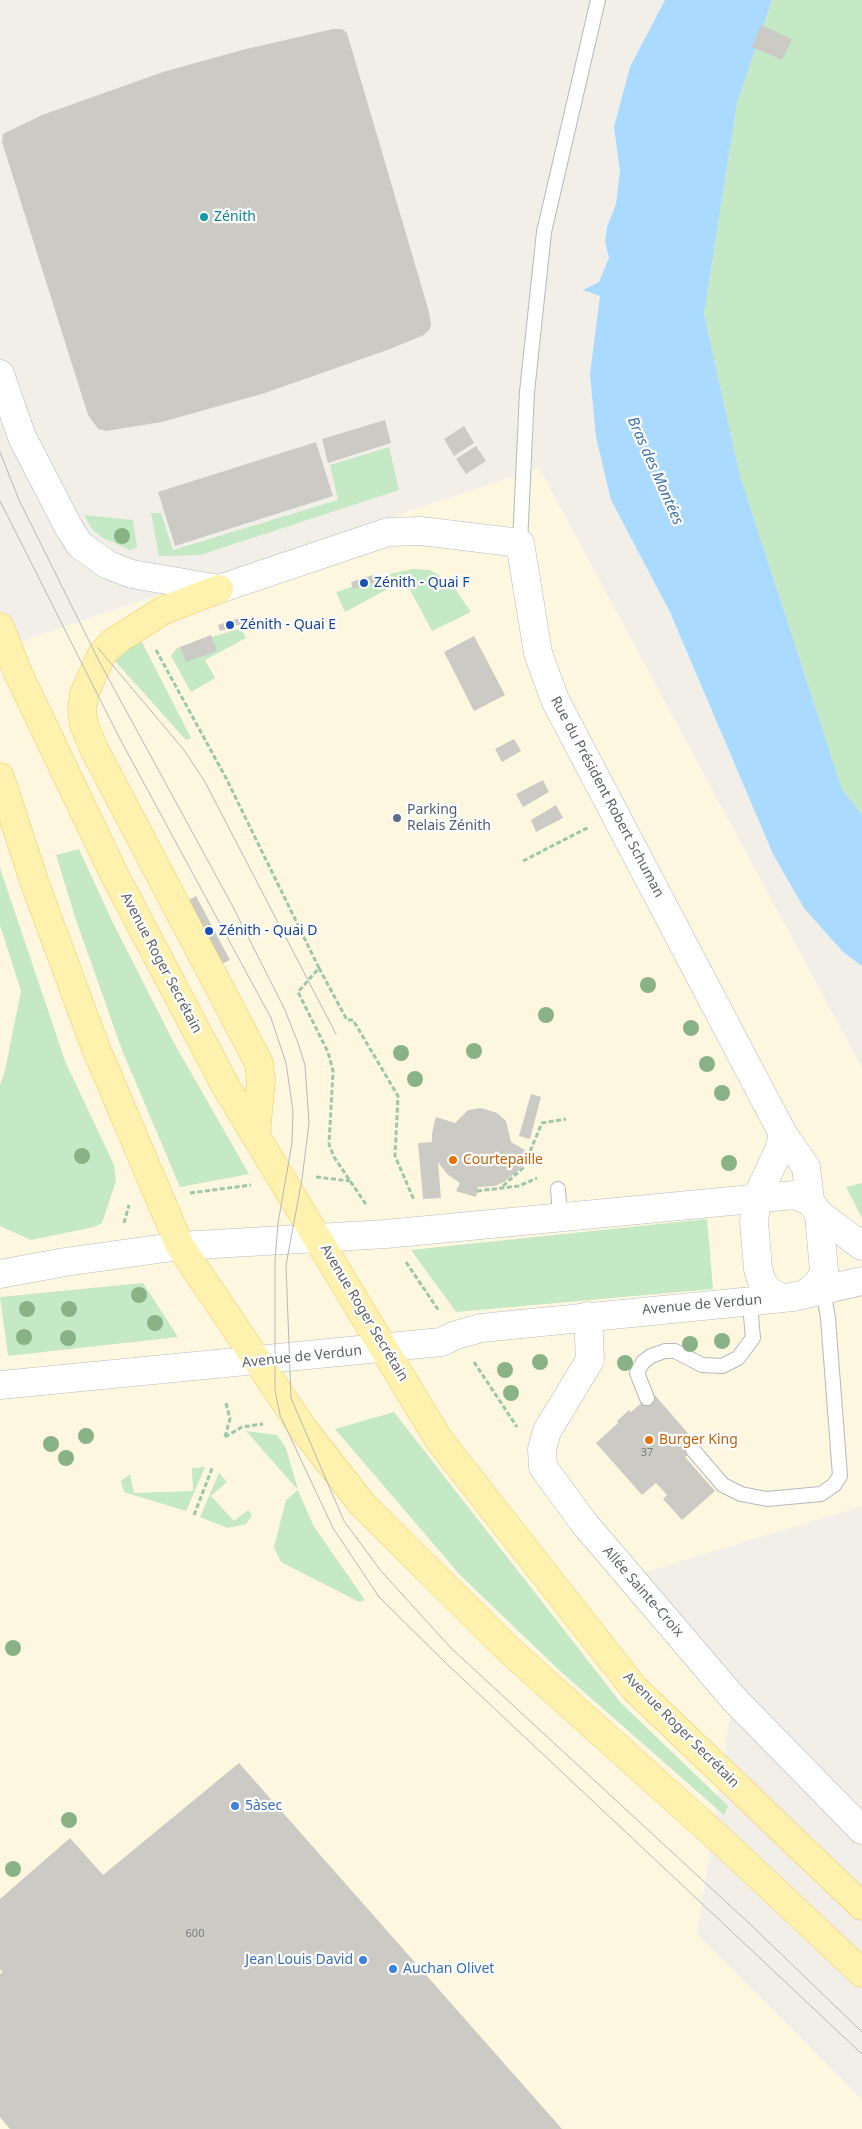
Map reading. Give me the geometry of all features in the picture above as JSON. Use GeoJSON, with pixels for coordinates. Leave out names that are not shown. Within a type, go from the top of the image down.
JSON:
{"type":"FeatureCollection","features":[{"type":"Feature","properties":{"kind":"main road"},"geometry":{"type":"LineString","coordinates":[[219,589],[164,610],[112,642],[102,654],[84,694],[82,710],[84,725],[94,750],[259,1063],[260,1080],[256,1134]]}},
{"type":"Feature","properties":{"kind":"main road","name":"Avenue Roger Secrétain"},"geometry":{"type":"LineString","coordinates":[[0,627],[18,673],[115,876],[225,1085],[285,1181],[440,1440],[634,1688],[862,1906]]}},
{"type":"Feature","properties":{"kind":"main road"},"geometry":{"type":"LineString","coordinates":[[0,777],[35,884],[95,1046],[180,1246],[302,1428],[362,1504],[508,1649],[697,1818],[862,1973]]}},
{"type":"Feature","properties":{"kind":"street"},"geometry":{"type":"LineString","coordinates":[[0,374],[22,437],[59,512],[80,545],[108,565],[132,574],[219,589],[388,532],[420,531],[520,543]]}},
{"type":"Feature","properties":{"kind":"street","name":"Rue du Président Robert Schuman"},"geometry":{"type":"LineString","coordinates":[[520,543],[538,652],[554,700],[783,1134],[806,1168],[814,1207]]}},
{"type":"Feature","properties":{"kind":"street"},"geometry":{"type":"LineString","coordinates":[[757,1197],[779,1150],[783,1134]]}},
{"type":"Feature","properties":{"kind":"street"},"geometry":{"type":"LineString","coordinates":[[0,1274],[65,1262],[180,1246],[319,1238],[794,1195],[814,1207],[862,1246]]}},
{"type":"Feature","properties":{"kind":"street","name":"Avenue de Verdun"},"geometry":{"type":"LineString","coordinates":[[757,1197],[754,1222],[758,1269],[762,1282],[768,1290],[780,1298],[862,1281]]}},
{"type":"Feature","properties":{"kind":"street"},"geometry":{"type":"LineString","coordinates":[[792,1296],[818,1284],[824,1271],[814,1207]]}},
{"type":"Feature","properties":{"kind":"street","name":"Avenue de Verdun"},"geometry":{"type":"LineString","coordinates":[[0,1385],[441,1342],[456,1335],[481,1328],[792,1296]]}},
{"type":"Feature","properties":{"kind":"street"},"geometry":{"type":"LineString","coordinates":[[544,1467],[542,1449],[547,1431],[590,1360],[588,1316]]}},
{"type":"Feature","properties":{"kind":"street","name":"Allée Sainte-Croix"},"geometry":{"type":"LineString","coordinates":[[544,1467],[584,1523],[733,1698],[862,1830]]}},
{"type":"Feature","properties":{"kind":"lane"},"geometry":{"type":"LineString","coordinates":[[520,543],[527,392],[544,232],[598,0]]}},
{"type":"Feature","properties":{"kind":"lane"},"geometry":{"type":"LineString","coordinates":[[558,1189],[560,1217]]}},
{"type":"Feature","properties":{"kind":"lane"},"geometry":{"type":"LineString","coordinates":[[647,1398],[637,1373],[644,1362],[651,1356],[665,1350],[675,1351],[702,1365],[722,1366],[738,1358],[753,1338],[751,1316],[753,1307],[792,1296],[824,1301],[828,1318],[840,1476],[834,1485],[821,1494],[767,1499],[741,1494],[723,1485],[693,1450]]}},
{"type":"Feature","properties":{"kind":"path"},"geometry":{"type":"LineString","coordinates":[[155,648],[226,778],[319,968],[347,1020],[354,1020],[398,1096],[394,1156],[416,1208]]}},
{"type":"Feature","properties":{"kind":"path"},"geometry":{"type":"LineString","coordinates":[[523,861],[590,826]]}},
{"type":"Feature","properties":{"kind":"path"},"geometry":{"type":"LineString","coordinates":[[319,968],[298,992],[330,1062],[332,1078],[329,1144],[334,1157],[370,1211]]}},
{"type":"Feature","properties":{"kind":"path"},"geometry":{"type":"LineString","coordinates":[[503,1186],[523,1168],[542,1123],[566,1119]]}},
{"type":"Feature","properties":{"kind":"path"},"geometry":{"type":"LineString","coordinates":[[128,1210],[130,1200],[159,1196],[320,1176],[350,1182]]}},
{"type":"Feature","properties":{"kind":"path"},"geometry":{"type":"LineString","coordinates":[[477,1192],[503,1186],[518,1186]]}},
{"type":"Feature","properties":{"kind":"path"},"geometry":{"type":"LineString","coordinates":[[403,1257],[444,1317]]}},
{"type":"Feature","properties":{"kind":"path"},"geometry":{"type":"LineString","coordinates":[[469,1355],[544,1467]]}},
{"type":"Feature","properties":{"kind":"path"},"geometry":{"type":"LineString","coordinates":[[226,1403],[230,1419],[225,1437],[242,1427],[265,1424]]}},
{"type":"Feature","properties":{"kind":"path"},"geometry":{"type":"LineString","coordinates":[[194,1516],[213,1466]]}},
{"type":"Feature","properties":{"kind":"shaded area"},"geometry":{"type":"Polygon","coordinates":[[[539,468],[862,1068],[862,1506],[639,1574],[733,1698],[697,1934],[862,2100],[862,2129],[0,2129],[0,648],[539,468]]]}},
{"type":"Feature","properties":{"kind":"green space"},"geometry":{"type":"Polygon","coordinates":[[[772,0],[862,0],[862,815],[842,789],[740,476],[704,314],[737,103],[772,0]]]}},
{"type":"Feature","properties":{"kind":"green space"},"geometry":{"type":"Polygon","coordinates":[[[389,447],[399,490],[200,555],[159,556],[151,513],[161,513],[173,550],[338,500],[330,465],[389,447]]]}},
{"type":"Feature","properties":{"kind":"green space"},"geometry":{"type":"Polygon","coordinates":[[[84,515],[133,520],[137,547],[130,550],[103,538],[92,529],[84,515]]]}},
{"type":"Feature","properties":{"kind":"green space"},"geometry":{"type":"Polygon","coordinates":[[[413,569],[430,570],[440,576],[454,587],[471,612],[432,631],[408,586],[399,583],[345,612],[336,592],[394,573],[413,569]]]}},
{"type":"Feature","properties":{"kind":"green space"},"geometry":{"type":"Polygon","coordinates":[[[241,628],[246,638],[205,660],[215,678],[191,692],[171,656],[177,648],[241,628]]]}},
{"type":"Feature","properties":{"kind":"green space"},"geometry":{"type":"Polygon","coordinates":[[[142,642],[191,738],[186,740],[115,661],[131,647],[142,642]]]}},
{"type":"Feature","properties":{"kind":"green space"},"geometry":{"type":"Polygon","coordinates":[[[79,849],[112,921],[173,1041],[249,1174],[180,1187],[122,1050],[76,920],[56,855],[79,849]]]}},
{"type":"Feature","properties":{"kind":"green space"},"geometry":{"type":"Polygon","coordinates":[[[0,868],[65,1061],[114,1165],[116,1181],[102,1223],[94,1227],[31,1240],[0,1226],[0,1085],[5,1070],[21,991],[0,925],[0,868]]]}},
{"type":"Feature","properties":{"kind":"green space"},"geometry":{"type":"Polygon","coordinates":[[[862,1183],[862,1218],[846,1187],[862,1183]]]}},
{"type":"Feature","properties":{"kind":"green space"},"geometry":{"type":"Polygon","coordinates":[[[707,1219],[713,1289],[456,1312],[411,1250],[707,1219]]]}},
{"type":"Feature","properties":{"kind":"green space"},"geometry":{"type":"Polygon","coordinates":[[[143,1283],[178,1337],[8,1356],[0,1297],[143,1283]]]}},
{"type":"Feature","properties":{"kind":"green space"},"geometry":{"type":"Polygon","coordinates":[[[394,1412],[621,1703],[728,1806],[724,1815],[559,1670],[460,1575],[335,1429],[394,1412]]]}},
{"type":"Feature","properties":{"kind":"green space"},"geometry":{"type":"Polygon","coordinates":[[[246,1431],[277,1435],[286,1448],[298,1490],[246,1431]]]}},
{"type":"Feature","properties":{"kind":"green space"},"geometry":{"type":"Polygon","coordinates":[[[205,1467],[186,1511],[124,1492],[121,1481],[130,1474],[134,1493],[193,1491],[192,1468],[205,1467]]]}},
{"type":"Feature","properties":{"kind":"green space"},"geometry":{"type":"Polygon","coordinates":[[[219,1473],[227,1482],[211,1496],[234,1521],[248,1510],[252,1515],[246,1524],[228,1528],[200,1517],[219,1473]]]}},
{"type":"Feature","properties":{"kind":"green space"},"geometry":{"type":"Polygon","coordinates":[[[298,1490],[313,1525],[365,1600],[359,1602],[281,1562],[274,1547],[286,1500],[298,1490]]]}},
{"type":"Feature","properties":{"kind":"water","name":"Bras des Montées"},"geometry":{"type":"Polygon","coordinates":[[[665,0],[772,0],[737,103],[704,314],[740,476],[842,789],[862,815],[862,966],[843,952],[804,908],[773,854],[670,612],[611,500],[596,437],[590,374],[600,296],[583,290],[599,282],[609,258],[605,241],[607,227],[616,204],[620,171],[614,127],[630,67],[665,0]]]}},
{"type":"Feature","properties":{"kind":"building"},"geometry":{"type":"Polygon","coordinates":[[[761,25],[792,39],[782,60],[752,47],[761,25]]]}},
{"type":"Feature","properties":{"kind":"building"},"geometry":{"type":"Polygon","coordinates":[[[333,29],[342,29],[347,33],[429,312],[431,325],[429,330],[424,335],[390,349],[265,393],[162,422],[106,431],[98,429],[88,415],[2,142],[3,134],[42,115],[163,72],[242,50],[333,29]]]}},
{"type":"Feature","properties":{"kind":"building"},"geometry":{"type":"Polygon","coordinates":[[[385,420],[391,443],[328,463],[322,439],[385,420]]]}},
{"type":"Feature","properties":{"kind":"building"},"geometry":{"type":"Polygon","coordinates":[[[464,426],[474,443],[454,456],[444,439],[464,426]]]}},
{"type":"Feature","properties":{"kind":"building"},"geometry":{"type":"Polygon","coordinates":[[[316,442],[333,496],[175,546],[158,492],[316,442]]]}},
{"type":"Feature","properties":{"kind":"building"},"geometry":{"type":"Polygon","coordinates":[[[476,446],[486,461],[466,474],[456,459],[476,446]]]}},
{"type":"Feature","properties":{"kind":"building"},"geometry":{"type":"Polygon","coordinates":[[[373,575],[375,582],[353,589],[351,582],[373,575]]]}},
{"type":"Feature","properties":{"kind":"building"},"geometry":{"type":"Polygon","coordinates":[[[239,618],[241,624],[220,631],[218,625],[239,618]]]}},
{"type":"Feature","properties":{"kind":"building"},"geometry":{"type":"Polygon","coordinates":[[[211,635],[217,651],[186,662],[180,647],[211,635]]]}},
{"type":"Feature","properties":{"kind":"building"},"geometry":{"type":"Polygon","coordinates":[[[474,636],[505,695],[474,711],[444,652],[474,636]]]}},
{"type":"Feature","properties":{"kind":"building"},"geometry":{"type":"Polygon","coordinates":[[[514,739],[521,751],[502,762],[495,749],[514,739]]]}},
{"type":"Feature","properties":{"kind":"building"},"geometry":{"type":"Polygon","coordinates":[[[543,780],[549,792],[523,807],[516,794],[543,780]]]}},
{"type":"Feature","properties":{"kind":"building"},"geometry":{"type":"Polygon","coordinates":[[[556,805],[563,818],[536,832],[531,820],[556,805]]]}},
{"type":"Feature","properties":{"kind":"building"},"geometry":{"type":"Polygon","coordinates":[[[196,896],[230,960],[221,964],[187,901],[196,896]]]}},
{"type":"Feature","properties":{"kind":"building"},"geometry":{"type":"Polygon","coordinates":[[[531,1094],[541,1097],[530,1139],[519,1136],[531,1094]]]}},
{"type":"Feature","properties":{"kind":"building"},"geometry":{"type":"Polygon","coordinates":[[[481,1108],[497,1113],[506,1121],[511,1142],[528,1152],[524,1163],[518,1171],[504,1182],[495,1186],[478,1187],[476,1197],[456,1191],[460,1183],[447,1174],[438,1162],[441,1198],[423,1199],[418,1143],[432,1142],[436,1117],[455,1123],[468,1110],[481,1108]]]}},
{"type":"Feature","properties":{"kind":"building"},"geometry":{"type":"Polygon","coordinates":[[[653,1393],[699,1446],[685,1457],[715,1491],[682,1520],[663,1499],[667,1495],[656,1483],[642,1495],[596,1443],[629,1410],[631,1412],[653,1393]]]}},
{"type":"Feature","properties":{"kind":"building"},"geometry":{"type":"Polygon","coordinates":[[[239,1763],[562,2129],[10,2129],[0,2117],[0,1974],[3,1972],[0,1969],[0,1899],[70,1838],[103,1875],[239,1763]]]}},
{"type":"Feature","properties":{"kind":"tram line"},"geometry":{"type":"LineString","coordinates":[[0,452],[19,500],[99,661],[232,905],[285,1010],[298,1043],[305,1065],[309,1123],[302,1179],[286,1265],[291,1398],[344,1521],[381,1571],[451,1648],[751,1925],[862,2032]]}},
{"type":"Feature","properties":{"kind":"tram line"},"geometry":{"type":"LineString","coordinates":[[0,501],[120,739],[271,1018],[286,1063],[293,1111],[292,1143],[278,1223],[275,1261],[275,1390],[280,1415],[333,1528],[379,1597],[448,1665],[862,2054]]}},
{"type":"Feature","properties":{"kind":"tram line"},"geometry":{"type":"LineString","coordinates":[[98,648],[184,750],[205,782],[336,1034]]}},
{"type":"Feature","properties":{"kind":"place","name":"Zénith"},"geometry":{"type":"Point","coordinates":[204,217]}},
{"type":"Feature","properties":{"kind":"place","name":"Zénith - Quai F"},"geometry":{"type":"Point","coordinates":[364,583]}},
{"type":"Feature","properties":{"kind":"place","name":"Zénith - Quai E"},"geometry":{"type":"Point","coordinates":[230,625]}},
{"type":"Feature","properties":{"kind":"place","name":"Parking Relais Zénith"},"geometry":{"type":"Point","coordinates":[397,818]}},
{"type":"Feature","properties":{"kind":"place","name":"Zénith - Quai D"},"geometry":{"type":"Point","coordinates":[209,931]}},
{"type":"Feature","properties":{"kind":"place","name":"Courtepaille"},"geometry":{"type":"Point","coordinates":[453,1160]}},
{"type":"Feature","properties":{"kind":"place","name":"Burger King"},"geometry":{"type":"Point","coordinates":[649,1440]}},
{"type":"Feature","properties":{"kind":"place","name":"5àsec"},"geometry":{"type":"Point","coordinates":[235,1806]}},
{"type":"Feature","properties":{"kind":"place","name":"Jean Louis David"},"geometry":{"type":"Point","coordinates":[363,1960]}},
{"type":"Feature","properties":{"kind":"place","name":"Auchan Olivet"},"geometry":{"type":"Point","coordinates":[393,1969]}}]}
